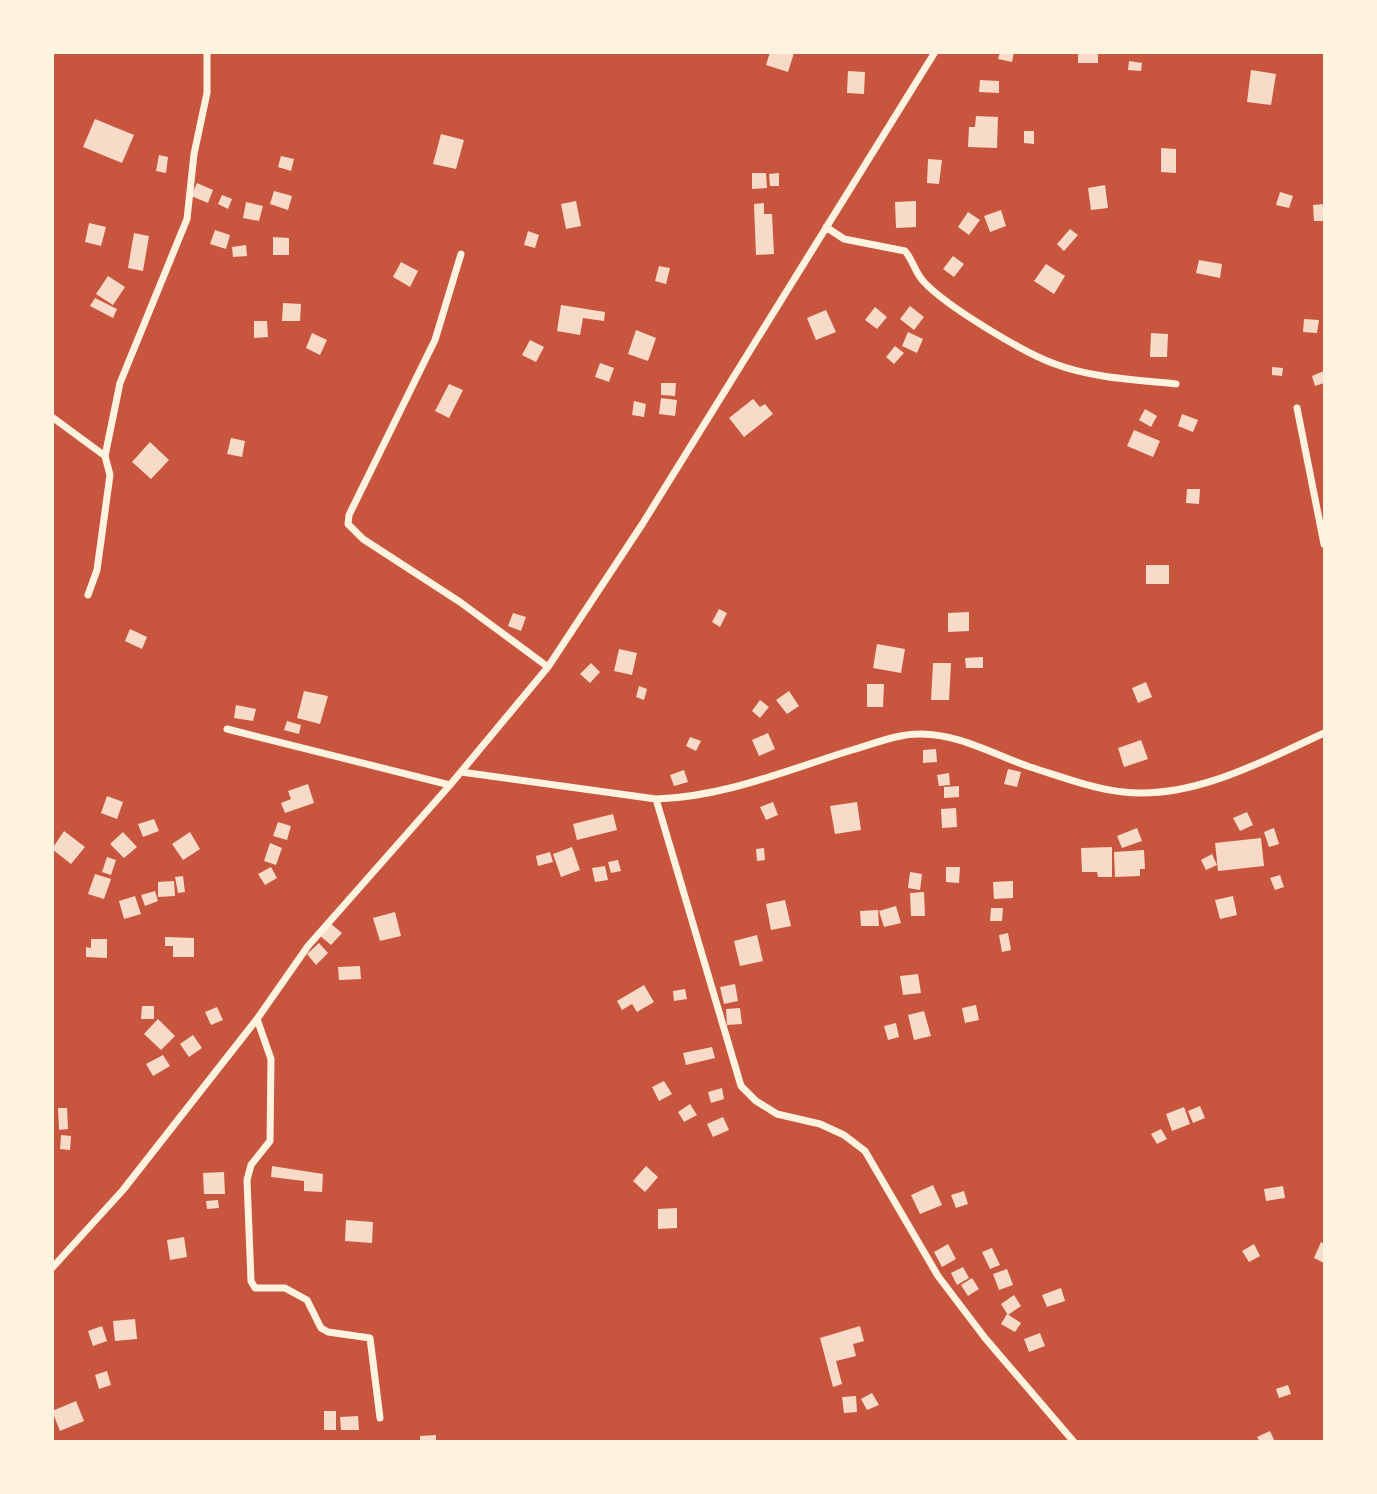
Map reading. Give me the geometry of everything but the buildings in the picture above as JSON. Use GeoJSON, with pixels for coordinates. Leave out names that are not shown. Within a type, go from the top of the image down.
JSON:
{"type":"FeatureCollection","features":[{"type":"Feature","properties":{"kind":"street"},"geometry":{"type":"LineString","coordinates":[[88,595],[97,570],[110,475],[105,456],[120,383],[187,219],[194,154],[207,93],[207,52]]}},
{"type":"Feature","properties":{"kind":"street"},"geometry":{"type":"LineString","coordinates":[[52,1268],[122,1190],[257,1019],[307,946],[450,785],[548,667],[643,523],[935,52]]}},
{"type":"Feature","properties":{"kind":"street"},"geometry":{"type":"LineString","coordinates":[[827,227],[844,239],[905,251],[912,259],[922,281],[932,290],[966,315],[1055,364],[1123,378],[1176,384]]}},
{"type":"Feature","properties":{"kind":"street"},"geometry":{"type":"LineString","coordinates":[[461,254],[435,340],[349,515],[348,524],[363,539],[460,601],[548,667]]}},
{"type":"Feature","properties":{"kind":"street"},"geometry":{"type":"LineString","coordinates":[[1297,408],[1325,544]]}},
{"type":"Feature","properties":{"kind":"street"},"geometry":{"type":"LineString","coordinates":[[52,416],[105,456]]}},
{"type":"Feature","properties":{"kind":"street"},"geometry":{"type":"LineString","coordinates":[[228,729],[450,785]]}},
{"type":"Feature","properties":{"kind":"street"},"geometry":{"type":"LineString","coordinates":[[461,772],[656,799],[721,792],[880,742],[917,734],[954,738],[1037,769],[1122,792],[1176,790],[1259,763],[1325,733]]}},
{"type":"Feature","properties":{"kind":"street"},"geometry":{"type":"LineString","coordinates":[[656,799],[741,1086],[756,1101],[777,1114],[820,1124],[844,1135],[865,1151],[938,1276],[985,1338],[1074,1441]]}},
{"type":"Feature","properties":{"kind":"street"},"geometry":{"type":"LineString","coordinates":[[257,1019],[271,1059],[270,1141],[251,1165],[247,1180],[251,1281],[255,1288],[285,1288],[307,1300],[321,1328],[328,1332],[370,1338],[380,1418]]}}]}
